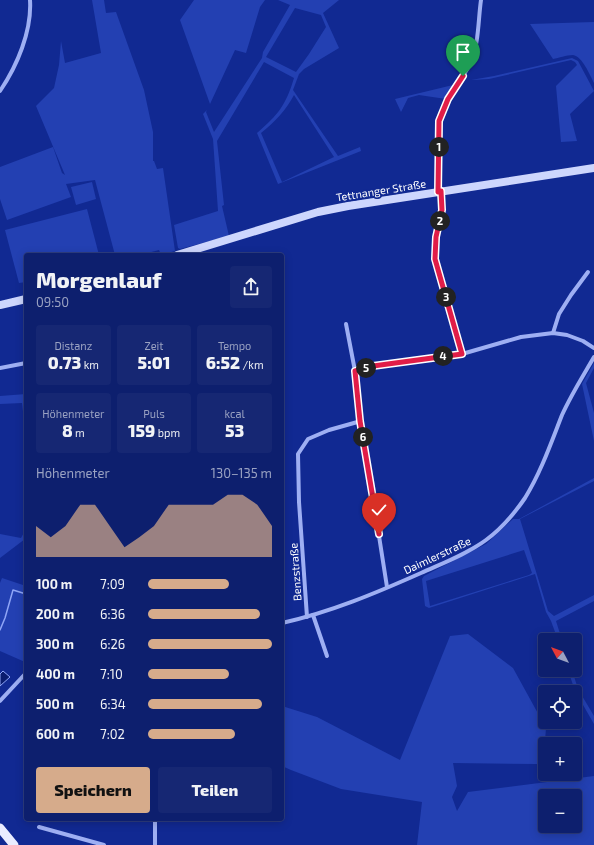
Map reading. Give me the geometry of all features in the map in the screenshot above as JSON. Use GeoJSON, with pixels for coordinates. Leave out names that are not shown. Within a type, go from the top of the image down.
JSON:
{"type":"FeatureCollection","features":[{"type":"Feature","properties":{"kind":"main road","name":"Tettnanger Straße"},"geometry":{"type":"LineString","coordinates":[[184,253],[318,212],[356,204],[594,168]]}},
{"type":"Feature","properties":{"kind":"main road"},"geometry":{"type":"LineString","coordinates":[[0,306],[24,300]]}},
{"type":"Feature","properties":{"kind":"main road"},"geometry":{"type":"LineString","coordinates":[[0,828],[14,845]]}},
{"type":"Feature","properties":{"kind":"street"},"geometry":{"type":"LineString","coordinates":[[0,91],[10,77],[20,56],[28,26],[30,0]]}},
{"type":"Feature","properties":{"kind":"street"},"geometry":{"type":"LineString","coordinates":[[462,354],[435,259],[436,237],[442,210],[439,191],[439,121],[448,99],[463,76],[472,58],[476,42],[481,0]]}},
{"type":"Feature","properties":{"kind":"street"},"geometry":{"type":"LineString","coordinates":[[553,333],[559,314],[588,272]]}},
{"type":"Feature","properties":{"kind":"street"},"geometry":{"type":"LineString","coordinates":[[346,324],[355,371],[360,421],[387,587]]}},
{"type":"Feature","properties":{"kind":"street"},"geometry":{"type":"LineString","coordinates":[[355,371],[373,366],[462,354],[521,337],[553,333],[568,335],[583,341],[594,348]]}},
{"type":"Feature","properties":{"kind":"street","name":"Daimlerstraße"},"geometry":{"type":"LineString","coordinates":[[284,623],[351,603],[461,555],[486,540],[514,512],[534,483],[563,414],[594,357]]}},
{"type":"Feature","properties":{"kind":"street"},"geometry":{"type":"LineString","coordinates":[[0,368],[24,363]]}},
{"type":"Feature","properties":{"kind":"street","name":"Benzstraße"},"geometry":{"type":"LineString","coordinates":[[307,617],[299,502],[298,454],[308,439],[329,430],[360,421]]}},
{"type":"Feature","properties":{"kind":"street"},"geometry":{"type":"LineString","coordinates":[[313,615],[328,656]]}},
{"type":"Feature","properties":{"kind":"street"},"geometry":{"type":"LineString","coordinates":[[0,701],[24,676]]}},
{"type":"Feature","properties":{"kind":"street"},"geometry":{"type":"LineString","coordinates":[[155,821],[155,845]]}},
{"type":"Feature","properties":{"kind":"street"},"geometry":{"type":"LineString","coordinates":[[39,827],[104,845]]}},
{"type":"Feature","properties":{"kind":"shaded area"},"geometry":{"type":"Polygon","coordinates":[[[92,0],[104,0],[106,13],[116,12],[144,90],[153,132],[153,161],[157,169],[163,168],[175,251],[168,253],[160,253],[159,250],[148,253],[114,253],[95,180],[66,184],[71,197],[7,220],[0,199],[0,167],[53,147],[62,173],[65,175],[36,106],[54,88],[59,65],[61,41],[65,63],[101,53],[92,0]]]}},
{"type":"Feature","properties":{"kind":"shaded area"},"geometry":{"type":"Polygon","coordinates":[[[194,0],[265,0],[260,7],[246,53],[235,50],[210,104],[180,20],[194,0]]]}},
{"type":"Feature","properties":{"kind":"shaded area"},"geometry":{"type":"Polygon","coordinates":[[[278,0],[339,0],[323,13],[339,48],[304,69],[299,74],[293,90],[338,156],[360,147],[361,151],[278,184],[257,133],[276,115],[288,95],[294,78],[264,62],[217,141],[224,205],[222,206],[229,236],[180,249],[178,248],[174,225],[218,211],[213,139],[203,114],[207,110],[206,112],[214,132],[262,58],[263,52],[290,5],[278,0]],[[295,8],[266,57],[296,72],[326,27],[321,15],[295,8]],[[294,95],[280,116],[261,133],[282,182],[334,157],[294,95]]]}},
{"type":"Feature","properties":{"kind":"shaded area"},"geometry":{"type":"Polygon","coordinates":[[[594,22],[594,83],[585,66],[576,56],[570,55],[553,59],[530,24],[594,22]]]}},
{"type":"Feature","properties":{"kind":"shaded area"},"geometry":{"type":"Polygon","coordinates":[[[572,58],[578,61],[594,91],[570,114],[577,141],[561,142],[556,86],[577,65],[575,62],[571,60],[489,79],[471,80],[494,76],[572,58]]]}},
{"type":"Feature","properties":{"kind":"shaded area"},"geometry":{"type":"Polygon","coordinates":[[[453,85],[446,99],[419,95],[408,98],[401,112],[395,99],[453,85]]]}},
{"type":"Feature","properties":{"kind":"shaded area"},"geometry":{"type":"Polygon","coordinates":[[[92,182],[96,199],[76,205],[71,187],[92,182]]]}},
{"type":"Feature","properties":{"kind":"shaded area"},"geometry":{"type":"Polygon","coordinates":[[[87,209],[98,253],[24,253],[24,282],[19,283],[5,230],[87,209]]]}},
{"type":"Feature","properties":{"kind":"shaded area"},"geometry":{"type":"Polygon","coordinates":[[[594,363],[594,368],[586,383],[594,413],[594,441],[582,384],[594,363]]]}},
{"type":"Feature","properties":{"kind":"shaded area"},"geometry":{"type":"Polygon","coordinates":[[[24,394],[24,420],[22,403],[0,404],[0,396],[24,394]]]}},
{"type":"Feature","properties":{"kind":"shaded area"},"geometry":{"type":"Polygon","coordinates":[[[594,478],[594,481],[520,519],[548,611],[554,616],[594,595],[594,601],[556,621],[560,633],[555,633],[546,612],[535,574],[429,608],[425,606],[422,579],[424,576],[486,544],[513,519],[519,519],[594,478]],[[524,550],[426,581],[430,606],[532,573],[524,550]]]}},
{"type":"Feature","properties":{"kind":"shaded area"},"geometry":{"type":"Polygon","coordinates":[[[24,533],[24,540],[0,558],[0,534],[21,538],[24,533]]]}},
{"type":"Feature","properties":{"kind":"shaded area"},"geometry":{"type":"Polygon","coordinates":[[[2,578],[24,585],[24,662],[0,651],[0,583],[2,578]]]}},
{"type":"Feature","properties":{"kind":"shaded area"},"geometry":{"type":"Polygon","coordinates":[[[468,634],[513,668],[538,713],[538,729],[546,729],[545,737],[538,737],[537,764],[453,763],[457,786],[452,797],[457,811],[468,792],[555,781],[582,781],[582,778],[594,776],[594,845],[417,845],[422,802],[341,789],[284,767],[284,707],[317,717],[400,760],[450,636],[468,634]]]}},
{"type":"Feature","properties":{"kind":"shaded area"},"geometry":{"type":"Polygon","coordinates":[[[3,671],[10,677],[0,686],[0,674],[3,671]]]}},
{"type":"Feature","properties":{"kind":"shaded area"},"geometry":{"type":"Polygon","coordinates":[[[570,677],[574,677],[577,685],[573,685],[570,677]]]}},
{"type":"Feature","properties":{"kind":"shaded area"},"geometry":{"type":"Polygon","coordinates":[[[582,696],[594,716],[594,724],[582,703],[582,696]]]}},
{"type":"Feature","properties":{"kind":"waterway"},"geometry":{"type":"LineString","coordinates":[[0,630],[13,590],[24,593]]}},
{"type":"Feature","properties":{"kind":"route"},"geometry":{"type":"LineString","coordinates":[[379,534],[360,421],[355,371],[373,366],[462,354],[435,259],[436,237],[442,210],[441,191],[438,192],[439,121],[448,99],[463,76]]}}]}
